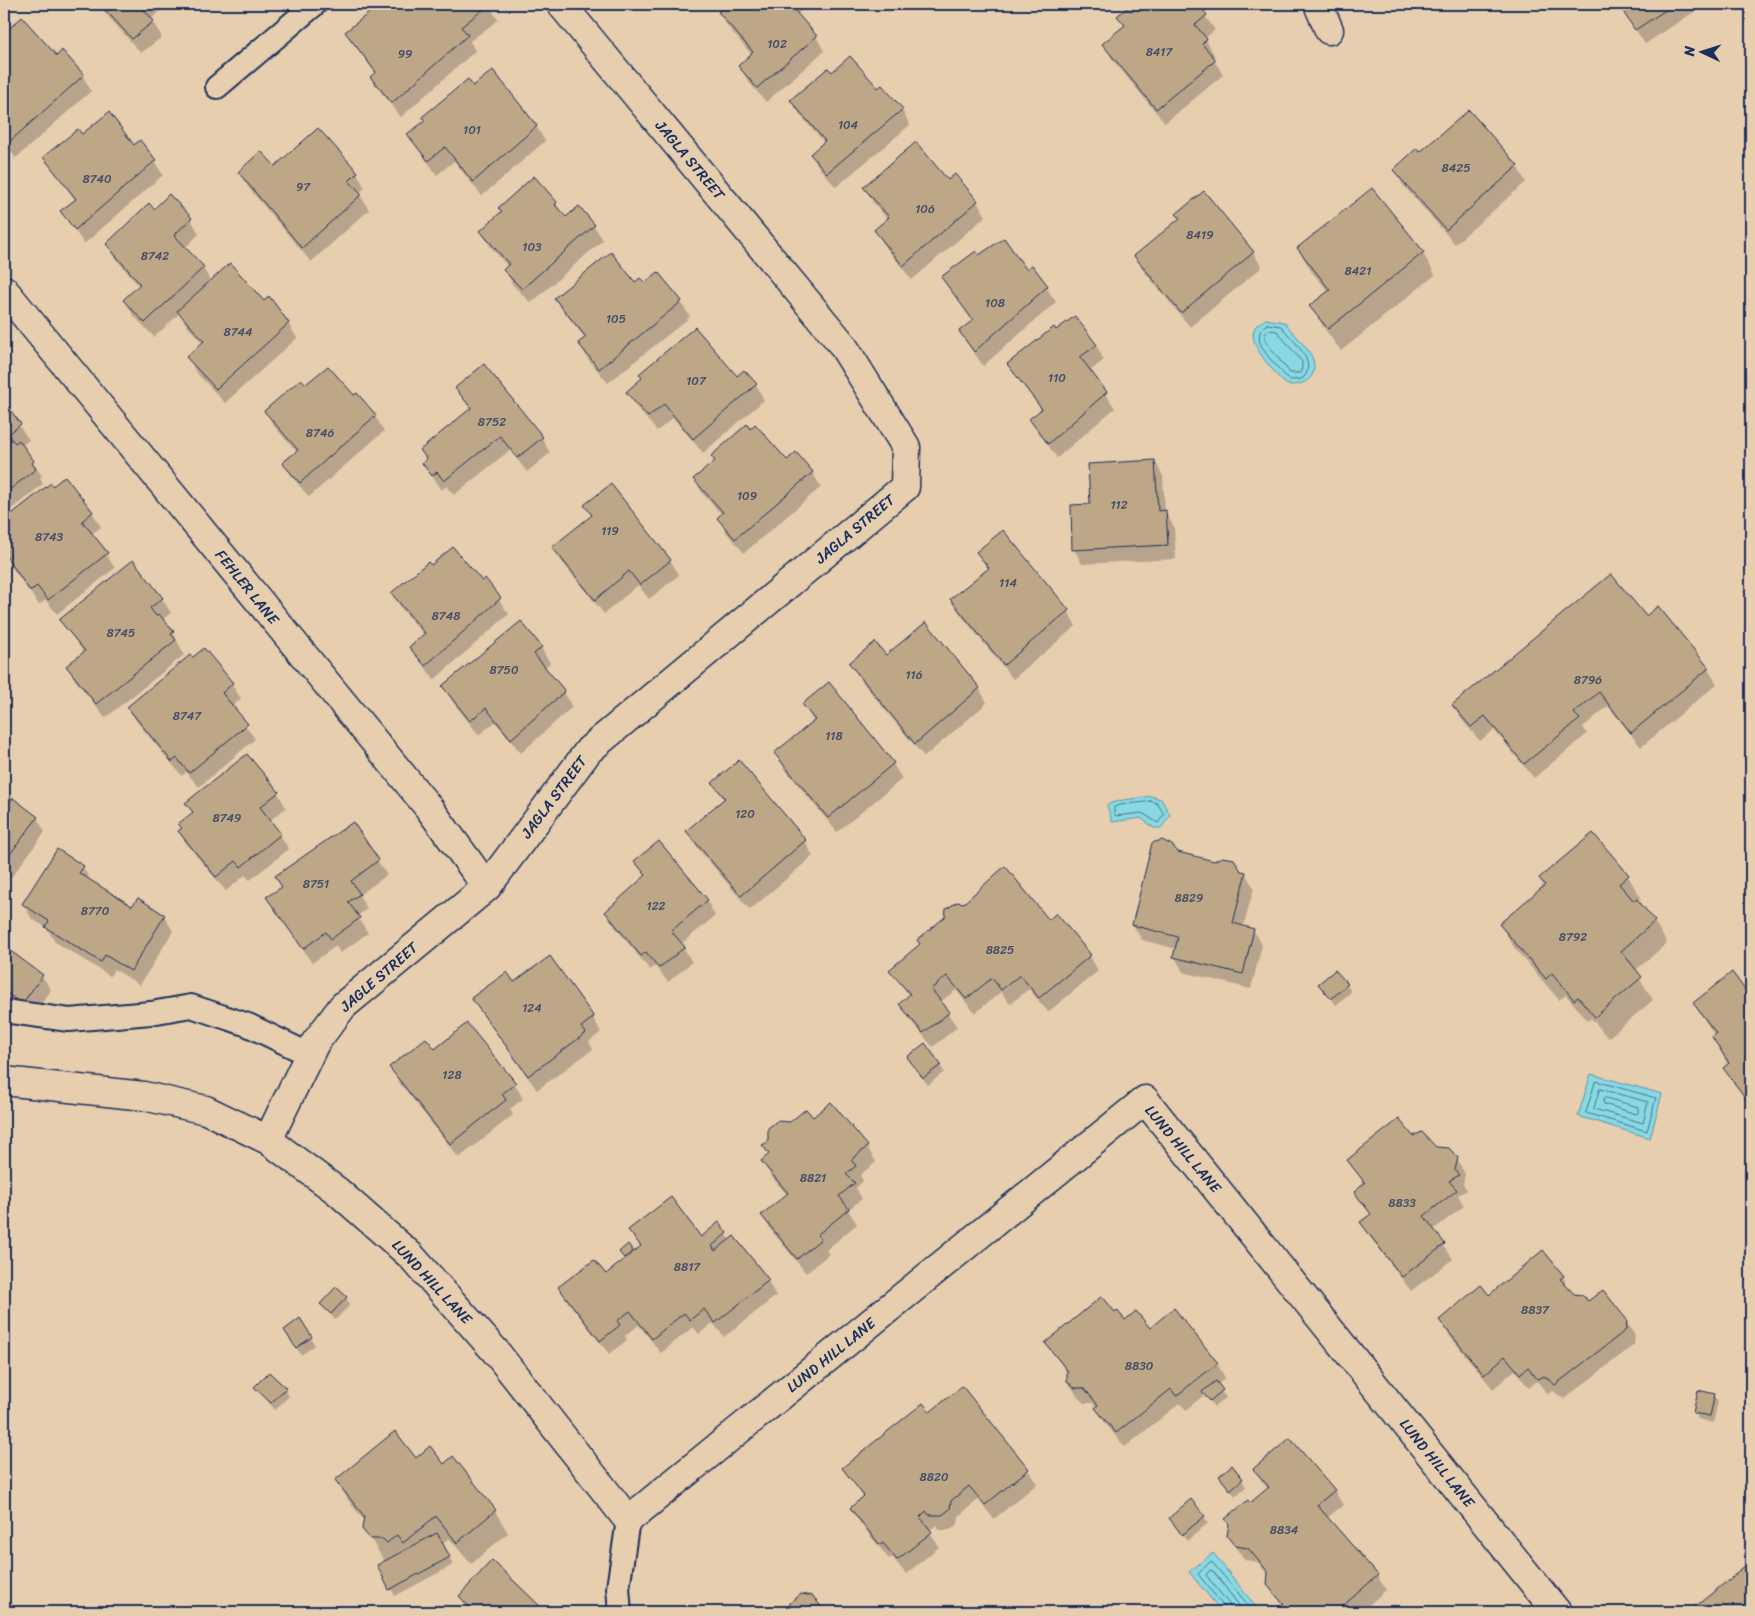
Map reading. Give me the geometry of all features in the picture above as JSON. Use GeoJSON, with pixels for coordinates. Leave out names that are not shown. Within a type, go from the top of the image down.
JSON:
{"type":"FeatureCollection","features":[{"type":"Feature","properties":{"kind":"street","name":"JAGLA STREET"},"geometry":{"type":"LineString","coordinates":[[487,887],[589,750],[905,487],[906,447],[842,344],[561,4]]}},
{"type":"Feature","properties":{"kind":"street"},"geometry":{"type":"LineString","coordinates":[[1318,4],[1330,30]]}},
{"type":"Feature","properties":{"kind":"street","name":"FEHLER LANE"},"geometry":{"type":"LineString","coordinates":[[4,290],[429,808],[487,887]]}},
{"type":"Feature","properties":{"kind":"street","name":"JAGLE STREET"},"geometry":{"type":"LineString","coordinates":[[268,1140],[308,1054],[342,1006],[487,887]]}},
{"type":"Feature","properties":{"kind":"street","name":"LUND HILL LANE"},"geometry":{"type":"LineString","coordinates":[[4,1081],[144,1096],[206,1110],[268,1140],[337,1191],[411,1256],[496,1352],[628,1520],[1145,1100],[1557,1612]]}},
{"type":"Feature","properties":{"kind":"lane"},"geometry":{"type":"LineString","coordinates":[[217,86],[315,4]]}},
{"type":"Feature","properties":{"kind":"lane"},"geometry":{"type":"LineString","coordinates":[[4,1011],[69,1020],[152,1013],[191,1006],[248,1025],[308,1054]]}},
{"type":"Feature","properties":{"kind":"lane"},"geometry":{"type":"LineString","coordinates":[[620,1612],[618,1588],[628,1520]]}},
{"type":"Feature","properties":{"kind":"water"},"geometry":{"type":"Polygon","coordinates":[[[1266,319],[1284,322],[1308,351],[1314,366],[1312,376],[1308,380],[1299,384],[1288,385],[1282,381],[1261,355],[1254,340],[1253,332],[1257,325],[1266,319]]]}},
{"type":"Feature","properties":{"kind":"water"},"geometry":{"type":"Polygon","coordinates":[[[1150,796],[1161,799],[1170,815],[1161,828],[1154,828],[1141,818],[1112,822],[1107,805],[1117,801],[1150,796]]]}},
{"type":"Feature","properties":{"kind":"water"},"geometry":{"type":"Polygon","coordinates":[[[1591,1074],[1662,1094],[1650,1138],[1578,1116],[1591,1074]]]}},
{"type":"Feature","properties":{"kind":"water"},"geometry":{"type":"Polygon","coordinates":[[[1213,1553],[1257,1608],[1253,1612],[1222,1612],[1189,1572],[1213,1553]]]}},
{"type":"Feature","properties":{"kind":"building"},"geometry":{"type":"Polygon","coordinates":[[[100,4],[143,4],[140,6],[154,21],[132,39],[100,4]]]}},
{"type":"Feature","properties":{"kind":"building"},"geometry":{"type":"Polygon","coordinates":[[[380,4],[490,4],[461,27],[468,35],[392,103],[370,77],[376,72],[345,32],[380,4]]]}},
{"type":"Feature","properties":{"kind":"building"},"geometry":{"type":"Polygon","coordinates":[[[727,4],[789,4],[817,36],[757,88],[738,66],[753,52],[718,12],[727,4]]]}},
{"type":"Feature","properties":{"kind":"building"},"geometry":{"type":"Polygon","coordinates":[[[1132,4],[1198,4],[1207,15],[1195,25],[1207,39],[1202,44],[1216,60],[1156,109],[1102,44],[1125,25],[1117,16],[1132,4]]]}},
{"type":"Feature","properties":{"kind":"building"},"geometry":{"type":"Polygon","coordinates":[[[1618,4],[1675,4],[1635,30],[1618,4]]]}},
{"type":"Feature","properties":{"kind":"building"},"geometry":{"type":"Polygon","coordinates":[[[22,17],[57,56],[62,50],[84,75],[7,144],[4,140],[4,33],[22,17]]]}},
{"type":"Feature","properties":{"kind":"building"},"geometry":{"type":"Polygon","coordinates":[[[850,56],[878,88],[882,85],[903,109],[827,173],[810,154],[825,141],[790,100],[828,68],[832,72],[850,56]]]}},
{"type":"Feature","properties":{"kind":"building"},"geometry":{"type":"Polygon","coordinates":[[[493,70],[537,126],[473,182],[445,147],[428,161],[407,134],[425,121],[422,117],[468,79],[473,86],[493,70]]]}},
{"type":"Feature","properties":{"kind":"building"},"geometry":{"type":"Polygon","coordinates":[[[1469,110],[1518,166],[1446,230],[1393,170],[1417,148],[1420,152],[1469,110]]]}},
{"type":"Feature","properties":{"kind":"building"},"geometry":{"type":"Polygon","coordinates":[[[109,112],[134,145],[140,140],[156,160],[75,230],[60,211],[76,199],[43,157],[78,129],[82,134],[109,112]]]}},
{"type":"Feature","properties":{"kind":"building"},"geometry":{"type":"Polygon","coordinates":[[[318,128],[358,172],[349,181],[362,194],[302,248],[238,172],[261,151],[275,166],[318,128]]]}},
{"type":"Feature","properties":{"kind":"building"},"geometry":{"type":"Polygon","coordinates":[[[916,142],[948,180],[955,174],[978,201],[903,266],[874,230],[889,217],[863,187],[916,142]]]}},
{"type":"Feature","properties":{"kind":"building"},"geometry":{"type":"Polygon","coordinates":[[[534,176],[557,202],[555,205],[566,217],[579,206],[595,225],[522,289],[503,270],[509,264],[480,231],[502,211],[498,208],[534,176]]]}},
{"type":"Feature","properties":{"kind":"building"},"geometry":{"type":"Polygon","coordinates":[[[1372,188],[1424,252],[1328,329],[1309,306],[1330,290],[1297,248],[1372,188]]]}},
{"type":"Feature","properties":{"kind":"building"},"geometry":{"type":"Polygon","coordinates":[[[1204,191],[1254,252],[1181,313],[1134,256],[1180,218],[1176,214],[1204,191]]]}},
{"type":"Feature","properties":{"kind":"building"},"geometry":{"type":"Polygon","coordinates":[[[169,194],[192,218],[174,235],[204,267],[145,323],[123,300],[140,284],[106,244],[149,203],[154,209],[169,194]]]}},
{"type":"Feature","properties":{"kind":"building"},"geometry":{"type":"Polygon","coordinates":[[[1004,238],[1026,269],[1032,265],[1048,286],[974,352],[959,331],[973,320],[941,277],[976,251],[979,255],[1004,238]]]}},
{"type":"Feature","properties":{"kind":"building"},"geometry":{"type":"Polygon","coordinates":[[[611,252],[635,282],[640,278],[645,283],[658,272],[682,301],[599,369],[578,343],[586,337],[554,298],[611,252]]]}},
{"type":"Feature","properties":{"kind":"building"},"geometry":{"type":"Polygon","coordinates":[[[230,263],[264,301],[269,296],[289,323],[216,389],[186,357],[204,341],[177,311],[230,263]]]}},
{"type":"Feature","properties":{"kind":"building"},"geometry":{"type":"Polygon","coordinates":[[[1075,316],[1097,345],[1080,357],[1107,392],[1048,444],[1029,419],[1042,409],[1007,364],[1054,327],[1056,330],[1075,316]]]}},
{"type":"Feature","properties":{"kind":"building"},"geometry":{"type":"Polygon","coordinates":[[[695,327],[737,376],[744,370],[757,384],[693,439],[664,404],[648,417],[626,392],[642,378],[639,374],[695,327]]]}},
{"type":"Feature","properties":{"kind":"building"},"geometry":{"type":"Polygon","coordinates":[[[484,364],[543,437],[517,458],[500,436],[444,481],[437,472],[432,476],[422,463],[427,459],[420,450],[471,408],[455,388],[484,364]]]}},
{"type":"Feature","properties":{"kind":"building"},"geometry":{"type":"Polygon","coordinates":[[[328,366],[354,395],[357,393],[376,415],[300,483],[282,463],[298,450],[264,411],[301,379],[306,384],[328,366]]]}},
{"type":"Feature","properties":{"kind":"building"},"geometry":{"type":"Polygon","coordinates":[[[4,402],[21,424],[8,435],[15,443],[19,440],[34,461],[32,463],[36,469],[4,494],[4,402]]]}},
{"type":"Feature","properties":{"kind":"building"},"geometry":{"type":"Polygon","coordinates":[[[747,424],[750,429],[755,424],[787,460],[796,452],[813,472],[735,539],[717,518],[723,512],[693,479],[715,461],[711,456],[747,424]]]}},
{"type":"Feature","properties":{"kind":"building"},"geometry":{"type":"Polygon","coordinates":[[[1155,460],[1158,511],[1166,510],[1168,545],[1072,550],[1071,505],[1090,504],[1088,464],[1155,460]]]}},
{"type":"Feature","properties":{"kind":"building"},"geometry":{"type":"Polygon","coordinates":[[[65,476],[93,512],[82,521],[108,553],[48,600],[37,586],[30,591],[4,553],[4,520],[51,483],[53,486],[65,476]]]}},
{"type":"Feature","properties":{"kind":"building"},"geometry":{"type":"Polygon","coordinates":[[[611,484],[671,560],[640,585],[629,571],[595,600],[552,547],[592,515],[584,505],[611,484]]]}},
{"type":"Feature","properties":{"kind":"building"},"geometry":{"type":"Polygon","coordinates":[[[1003,530],[1069,610],[1004,665],[950,599],[989,568],[976,552],[1003,530]]]}},
{"type":"Feature","properties":{"kind":"building"},"geometry":{"type":"Polygon","coordinates":[[[453,547],[482,581],[485,578],[501,598],[425,666],[409,647],[425,633],[391,593],[428,562],[431,565],[453,547]]]}},
{"type":"Feature","properties":{"kind":"building"},"geometry":{"type":"Polygon","coordinates":[[[133,560],[163,598],[150,608],[156,616],[159,614],[174,632],[171,634],[176,640],[96,704],[66,666],[85,651],[59,620],[133,560]]]}},
{"type":"Feature","properties":{"kind":"building"},"geometry":{"type":"Polygon","coordinates":[[[1611,574],[1646,616],[1658,606],[1709,668],[1631,733],[1599,692],[1574,713],[1580,719],[1524,764],[1485,716],[1471,727],[1452,705],[1611,574]]]}},
{"type":"Feature","properties":{"kind":"building"},"geometry":{"type":"Polygon","coordinates":[[[521,621],[542,647],[534,654],[565,691],[511,739],[486,708],[470,721],[442,686],[521,621]]]}},
{"type":"Feature","properties":{"kind":"building"},"geometry":{"type":"Polygon","coordinates":[[[926,622],[980,688],[915,744],[849,663],[875,642],[886,655],[926,622]]]}},
{"type":"Feature","properties":{"kind":"building"},"geometry":{"type":"Polygon","coordinates":[[[204,648],[233,683],[222,693],[248,724],[189,773],[177,758],[172,762],[127,707],[190,655],[193,657],[204,648]]]}},
{"type":"Feature","properties":{"kind":"building"},"geometry":{"type":"Polygon","coordinates":[[[829,682],[894,763],[828,818],[774,753],[815,720],[802,704],[829,682]]]}},
{"type":"Feature","properties":{"kind":"building"},"geometry":{"type":"Polygon","coordinates":[[[247,754],[279,792],[260,807],[281,834],[241,867],[236,861],[216,877],[178,831],[182,828],[178,824],[193,812],[185,803],[247,754]]]}},
{"type":"Feature","properties":{"kind":"building"},"geometry":{"type":"Polygon","coordinates":[[[739,760],[806,840],[741,896],[686,831],[725,798],[712,783],[739,760]]]}},
{"type":"Feature","properties":{"kind":"building"},"geometry":{"type":"Polygon","coordinates":[[[13,798],[38,817],[4,862],[4,804],[7,806],[13,798]]]}},
{"type":"Feature","properties":{"kind":"building"},"geometry":{"type":"Polygon","coordinates":[[[353,822],[379,860],[351,881],[360,894],[348,902],[360,918],[331,939],[326,932],[303,949],[266,897],[282,887],[275,876],[353,822]]]}},
{"type":"Feature","properties":{"kind":"building"},"geometry":{"type":"Polygon","coordinates":[[[1593,833],[1629,875],[1619,884],[1634,901],[1637,899],[1655,921],[1621,951],[1642,977],[1595,1017],[1578,997],[1574,1000],[1552,973],[1546,979],[1499,924],[1545,885],[1539,878],[1593,833]]]}},
{"type":"Feature","properties":{"kind":"building"},"geometry":{"type":"Polygon","coordinates":[[[1162,840],[1172,845],[1178,852],[1214,861],[1222,857],[1234,859],[1241,871],[1246,872],[1233,923],[1254,929],[1243,974],[1173,957],[1178,937],[1132,925],[1152,843],[1162,840]]]}},
{"type":"Feature","properties":{"kind":"building"},"geometry":{"type":"Polygon","coordinates":[[[659,841],[708,900],[671,931],[685,947],[659,968],[646,952],[641,956],[605,912],[646,875],[634,861],[659,841]]]}},
{"type":"Feature","properties":{"kind":"building"},"geometry":{"type":"Polygon","coordinates":[[[57,849],[84,866],[79,873],[132,906],[138,898],[165,915],[131,971],[105,955],[101,962],[45,927],[49,921],[22,904],[57,849]]]}},
{"type":"Feature","properties":{"kind":"building"},"geometry":{"type":"Polygon","coordinates":[[[1005,866],[1049,920],[1056,913],[1091,955],[1039,998],[1020,975],[1001,990],[992,978],[966,999],[947,976],[931,989],[950,1012],[923,1033],[899,1004],[910,994],[889,970],[920,944],[917,940],[945,917],[946,909],[957,902],[964,903],[1005,866]]]}},
{"type":"Feature","properties":{"kind":"building"},"geometry":{"type":"Polygon","coordinates":[[[4,946],[43,975],[22,1004],[4,991],[4,946]]]}},
{"type":"Feature","properties":{"kind":"building"},"geometry":{"type":"Polygon","coordinates":[[[550,956],[594,1017],[581,1027],[586,1033],[528,1076],[471,998],[507,972],[514,982],[550,956]]]}},
{"type":"Feature","properties":{"kind":"building"},"geometry":{"type":"Polygon","coordinates":[[[1335,970],[1348,984],[1331,999],[1318,984],[1335,970]]]}},
{"type":"Feature","properties":{"kind":"building"},"geometry":{"type":"Polygon","coordinates":[[[1732,972],[1751,998],[1751,1099],[1748,1101],[1723,1068],[1729,1063],[1712,1037],[1716,1033],[1693,1003],[1732,972]]]}},
{"type":"Feature","properties":{"kind":"building"},"geometry":{"type":"Polygon","coordinates":[[[467,1023],[516,1083],[502,1094],[506,1100],[450,1144],[389,1067],[426,1038],[435,1049],[467,1023]]]}},
{"type":"Feature","properties":{"kind":"building"},"geometry":{"type":"Polygon","coordinates":[[[925,1043],[941,1065],[923,1078],[907,1057],[925,1043]]]}},
{"type":"Feature","properties":{"kind":"building"},"geometry":{"type":"Polygon","coordinates":[[[831,1102],[868,1146],[851,1160],[856,1166],[846,1174],[855,1183],[839,1196],[849,1209],[817,1235],[821,1239],[797,1259],[761,1215],[788,1193],[761,1161],[769,1154],[762,1145],[768,1142],[768,1128],[777,1121],[790,1122],[806,1109],[813,1117],[831,1102]]]}},
{"type":"Feature","properties":{"kind":"building"},"geometry":{"type":"Polygon","coordinates":[[[1399,1119],[1413,1136],[1422,1132],[1436,1147],[1449,1148],[1458,1158],[1455,1170],[1459,1175],[1449,1181],[1457,1190],[1424,1216],[1445,1244],[1402,1277],[1360,1222],[1371,1214],[1354,1192],[1365,1183],[1347,1160],[1399,1119]]]}},
{"type":"Feature","properties":{"kind":"building"},"geometry":{"type":"Polygon","coordinates":[[[671,1197],[701,1237],[719,1222],[727,1233],[712,1246],[715,1251],[734,1236],[769,1280],[715,1323],[704,1309],[690,1320],[684,1313],[652,1339],[630,1311],[617,1321],[620,1325],[600,1341],[558,1287],[594,1260],[606,1274],[641,1246],[628,1230],[671,1197]]]}},
{"type":"Feature","properties":{"kind":"building"},"geometry":{"type":"Polygon","coordinates":[[[628,1244],[633,1251],[624,1258],[619,1252],[628,1244]]]}},
{"type":"Feature","properties":{"kind":"building"},"geometry":{"type":"Polygon","coordinates":[[[1543,1250],[1564,1276],[1560,1279],[1574,1294],[1582,1295],[1588,1301],[1603,1290],[1627,1320],[1626,1330],[1555,1385],[1544,1376],[1537,1379],[1528,1367],[1520,1374],[1505,1356],[1484,1375],[1439,1320],[1481,1285],[1489,1295],[1543,1250]]]}},
{"type":"Feature","properties":{"kind":"building"},"geometry":{"type":"Polygon","coordinates":[[[336,1287],[347,1297],[331,1314],[320,1304],[336,1287]]]}},
{"type":"Feature","properties":{"kind":"building"},"geometry":{"type":"Polygon","coordinates":[[[1102,1296],[1115,1312],[1117,1310],[1125,1320],[1136,1311],[1150,1328],[1174,1308],[1218,1363],[1176,1396],[1171,1389],[1116,1433],[1095,1408],[1098,1405],[1084,1388],[1075,1388],[1067,1381],[1067,1370],[1045,1343],[1102,1296]]]}},
{"type":"Feature","properties":{"kind":"building"},"geometry":{"type":"Polygon","coordinates":[[[300,1318],[312,1337],[296,1348],[284,1330],[300,1318]]]}},
{"type":"Feature","properties":{"kind":"building"},"geometry":{"type":"Polygon","coordinates":[[[269,1372],[286,1388],[271,1403],[254,1387],[269,1372]]]}},
{"type":"Feature","properties":{"kind":"building"},"geometry":{"type":"Polygon","coordinates":[[[1216,1381],[1223,1390],[1210,1401],[1202,1392],[1216,1381]]]}},
{"type":"Feature","properties":{"kind":"building"},"geometry":{"type":"Polygon","coordinates":[[[962,1386],[1029,1469],[985,1505],[969,1486],[951,1501],[950,1509],[942,1515],[929,1515],[926,1511],[920,1517],[932,1532],[897,1560],[883,1543],[880,1545],[850,1508],[864,1496],[842,1468],[923,1403],[930,1412],[962,1386]]]}},
{"type":"Feature","properties":{"kind":"building"},"geometry":{"type":"Polygon","coordinates":[[[1698,1390],[1715,1394],[1710,1416],[1693,1413],[1698,1390]]]}},
{"type":"Feature","properties":{"kind":"building"},"geometry":{"type":"Polygon","coordinates":[[[395,1431],[416,1458],[430,1446],[444,1464],[453,1456],[496,1510],[457,1543],[436,1516],[403,1543],[397,1535],[387,1543],[383,1539],[370,1539],[362,1529],[364,1516],[335,1480],[395,1431]]]}},
{"type":"Feature","properties":{"kind":"building"},"geometry":{"type":"Polygon","coordinates":[[[1290,1438],[1335,1490],[1317,1505],[1378,1575],[1336,1612],[1290,1612],[1267,1585],[1268,1572],[1248,1548],[1235,1546],[1227,1536],[1229,1524],[1225,1519],[1248,1500],[1250,1503],[1269,1487],[1253,1469],[1290,1438]]]}},
{"type":"Feature","properties":{"kind":"building"},"geometry":{"type":"Polygon","coordinates":[[[1232,1465],[1243,1479],[1230,1490],[1219,1476],[1232,1465]]]}},
{"type":"Feature","properties":{"kind":"building"},"geometry":{"type":"Polygon","coordinates":[[[1191,1499],[1205,1516],[1182,1535],[1169,1518],[1191,1499]]]}},
{"type":"Feature","properties":{"kind":"building"},"geometry":{"type":"Polygon","coordinates":[[[437,1533],[450,1557],[389,1590],[377,1565],[437,1533]]]}},
{"type":"Feature","properties":{"kind":"building"},"geometry":{"type":"Polygon","coordinates":[[[492,1560],[544,1610],[542,1612],[474,1612],[459,1596],[492,1560]]]}},
{"type":"Feature","properties":{"kind":"building"},"geometry":{"type":"Polygon","coordinates":[[[1751,1562],[1751,1612],[1693,1612],[1691,1610],[1751,1562]]]}},
{"type":"Feature","properties":{"kind":"building"},"geometry":{"type":"Polygon","coordinates":[[[801,1594],[813,1596],[825,1612],[789,1612],[790,1603],[801,1594]]]}}]}
